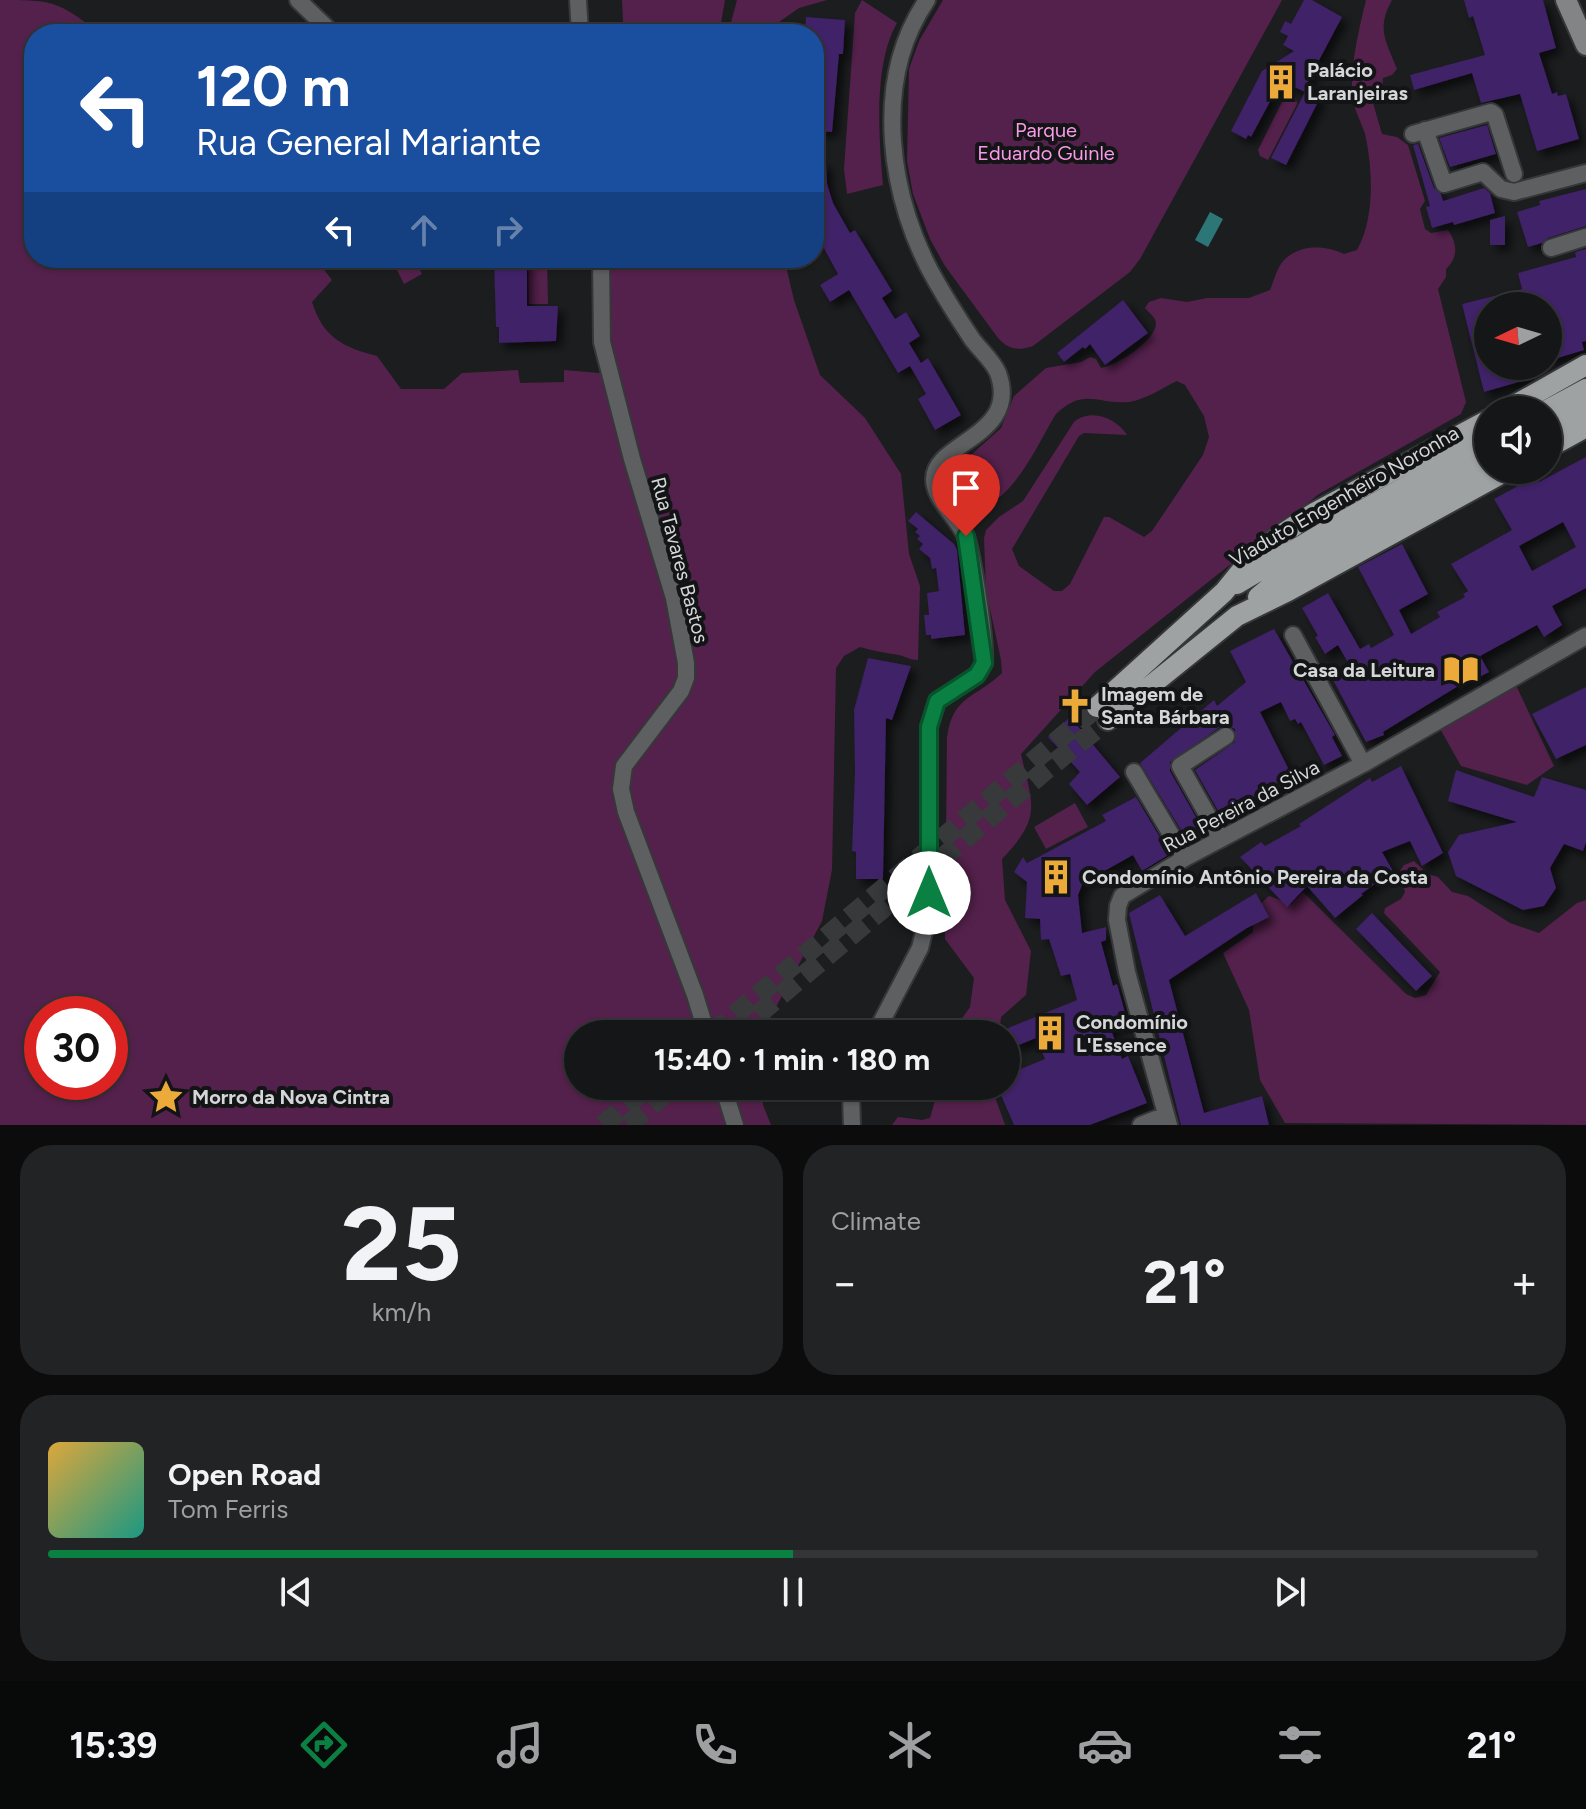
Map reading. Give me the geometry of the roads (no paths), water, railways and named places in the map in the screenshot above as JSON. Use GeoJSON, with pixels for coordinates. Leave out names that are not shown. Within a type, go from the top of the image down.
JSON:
{"type":"FeatureCollection","features":[{"type":"Feature","properties":{"kind":"main road"},"geometry":{"type":"LineString","coordinates":[[1566,0],[1586,45]]}},
{"type":"Feature","properties":{"kind":"main road"},"geometry":{"type":"LineString","coordinates":[[1531,396],[1586,365]]}},
{"type":"Feature","properties":{"kind":"main road"},"geometry":{"type":"LineString","coordinates":[[1562,402],[1586,389]]}},
{"type":"Feature","properties":{"kind":"main road"},"geometry":{"type":"LineString","coordinates":[[1562,420],[1586,407]]}},
{"type":"Feature","properties":{"kind":"main road"},"geometry":{"type":"LineString","coordinates":[[1474,427],[1314,513],[1279,536],[1250,560],[1224,592],[1102,714],[1237,616],[1483,484]]}},
{"type":"Feature","properties":{"kind":"main road"},"geometry":{"type":"LineString","coordinates":[[1562,440],[1586,427]]}},
{"type":"Feature","properties":{"kind":"main road","name":"Viaduto Engenheiro Noronha"},"geometry":{"type":"LineString","coordinates":[[1237,616],[1286,574],[1352,526],[1474,451]]}},
{"type":"Feature","properties":{"kind":"main road","name":"Viaduto Engenheiro Noronha"},"geometry":{"type":"LineString","coordinates":[[1224,592],[1352,526],[1474,469]]}},
{"type":"Feature","properties":{"kind":"street"},"geometry":{"type":"LineString","coordinates":[[298,0],[323,24]]}},
{"type":"Feature","properties":{"kind":"street"},"geometry":{"type":"LineString","coordinates":[[578,0],[579,24]]}},
{"type":"Feature","properties":{"kind":"street"},"geometry":{"type":"LineString","coordinates":[[882,1020],[920,948],[925,928],[929,893],[929,727],[937,701],[977,675],[984,663],[966,536],[934,479],[942,460],[987,428],[999,408],[1001,389],[997,372],[935,280],[902,202],[893,128],[894,78],[902,47],[915,17],[927,0]]}},
{"type":"Feature","properties":{"kind":"street"},"geometry":{"type":"LineString","coordinates":[[1514,174],[1495,115],[1491,112],[1419,132],[1444,184],[1483,172],[1501,189],[1514,192],[1586,173]]}},
{"type":"Feature","properties":{"kind":"street"},"geometry":{"type":"LineString","coordinates":[[1551,248],[1586,237]]}},
{"type":"Feature","properties":{"kind":"street","name":"Rua Tavares Bastos"},"geometry":{"type":"LineString","coordinates":[[601,268],[602,342],[632,459],[674,598],[686,663],[686,678],[681,691],[624,766],[621,789],[626,812],[702,1020]]}},
{"type":"Feature","properties":{"kind":"street"},"geometry":{"type":"LineString","coordinates":[[1293,635],[1363,764]]}},
{"type":"Feature","properties":{"kind":"street","name":"Rua Pereira da Silva"},"geometry":{"type":"LineString","coordinates":[[1167,1120],[1127,972],[1117,920],[1122,896],[1185,858],[1363,764],[1586,636]]}},
{"type":"Feature","properties":{"kind":"street"},"geometry":{"type":"LineString","coordinates":[[1221,839],[1180,766],[1226,736]]}},
{"type":"Feature","properties":{"kind":"street"},"geometry":{"type":"LineString","coordinates":[[1134,772],[1185,858]]}},
{"type":"Feature","properties":{"kind":"street"},"geometry":{"type":"LineString","coordinates":[[727,1100],[735,1125]]}},
{"type":"Feature","properties":{"kind":"street"},"geometry":{"type":"LineString","coordinates":[[851,1100],[852,1125]]}},
{"type":"Feature","properties":{"kind":"street"},"geometry":{"type":"LineString","coordinates":[[1141,1125],[1167,1120]]}},
{"type":"Feature","properties":{"kind":"water"},"geometry":{"type":"Polygon","coordinates":[[[1210,212],[1223,219],[1208,247],[1195,240],[1210,212]]]}},
{"type":"Feature","properties":{"kind":"tunnel"},"geometry":{"type":"LineString","coordinates":[[728,1020],[1097,707]]}},
{"type":"Feature","properties":{"kind":"tunnel"},"geometry":{"type":"LineString","coordinates":[[751,1020],[1108,720]]}},
{"type":"Feature","properties":{"kind":"tunnel"},"geometry":{"type":"LineString","coordinates":[[603,1125],[632,1100]]}},
{"type":"Feature","properties":{"kind":"tunnel"},"geometry":{"type":"LineString","coordinates":[[628,1125],[657,1100]]}},
{"type":"Feature","properties":{"kind":"place","name":"Palácio Laranjeiras"},"geometry":{"type":"Point","coordinates":[1281,82]}},
{"type":"Feature","properties":{"kind":"place","name":"Casa da Leitura"},"geometry":{"type":"Point","coordinates":[1461,670]}},
{"type":"Feature","properties":{"kind":"place","name":"Imagem de Santa Bárbara"},"geometry":{"type":"Point","coordinates":[1075,706]}},
{"type":"Feature","properties":{"kind":"place","name":"Condomínio Antônio Pereira da Costa"},"geometry":{"type":"Point","coordinates":[1056,877]}},
{"type":"Feature","properties":{"kind":"place","name":"Condomínio L'Essence"},"geometry":{"type":"Point","coordinates":[1050,1033]}},
{"type":"Feature","properties":{"kind":"place","name":"Morro da Nova Cintra"},"geometry":{"type":"Point","coordinates":[166,1097]}},
{"type":"Feature","properties":{"kind":"park label","name":"Parque Eduardo Guinle"},"geometry":{"type":"Point","coordinates":[1046,142]}}]}
